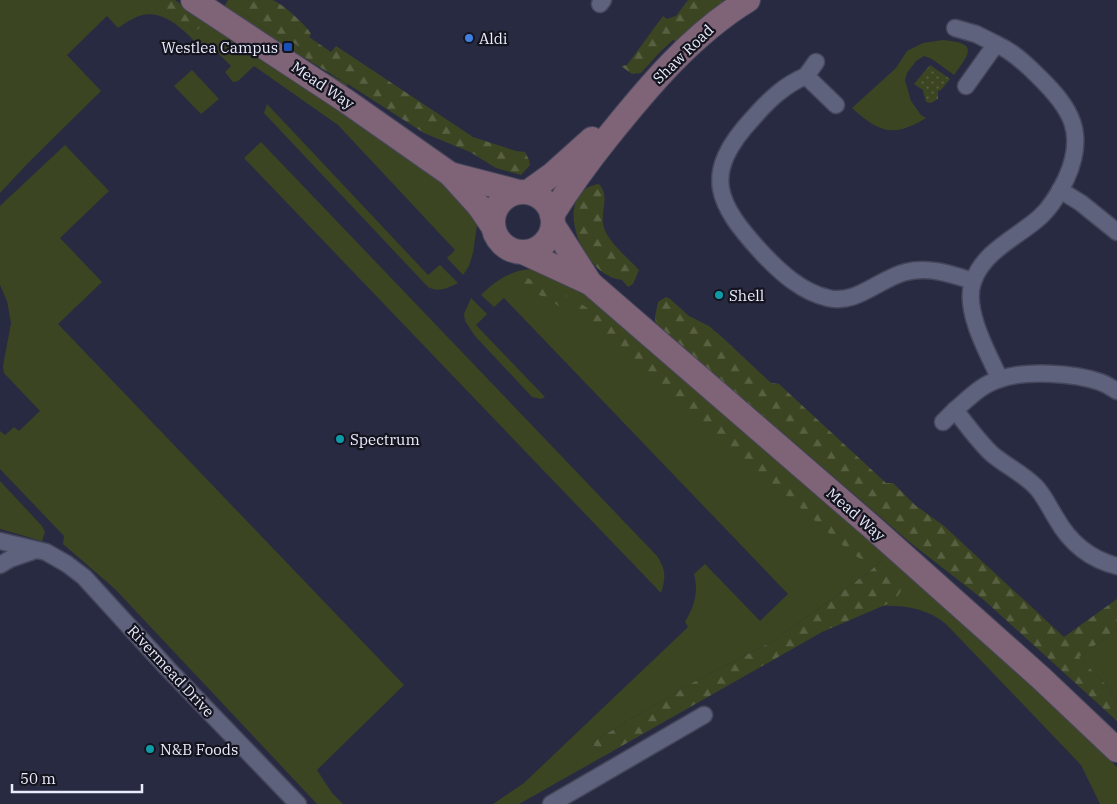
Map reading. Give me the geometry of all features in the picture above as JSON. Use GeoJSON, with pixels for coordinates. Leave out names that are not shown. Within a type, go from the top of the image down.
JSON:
{"type":"FeatureCollection","features":[{"type":"Feature","properties":{"kind":"main road","name":"Mead Way"},"geometry":{"type":"LineString","coordinates":[[193,0],[346,101],[450,174],[466,191],[492,225]]}},
{"type":"Feature","properties":{"kind":"main road","name":"Shaw Road"},"geometry":{"type":"LineString","coordinates":[[553,220],[579,173],[660,74],[691,43],[717,21],[748,0]]}},
{"type":"Feature","properties":{"kind":"main road","name":"Shaw Road"},"geometry":{"type":"LineString","coordinates":[[524,192],[553,174],[598,134],[626,114]]}},
{"type":"Feature","properties":{"kind":"main road","name":"Mead Way"},"geometry":{"type":"LineString","coordinates":[[450,174],[524,192]]}},
{"type":"Feature","properties":{"kind":"main road"},"geometry":{"type":"LineString","coordinates":[[524,192],[542,199],[549,206],[553,220],[546,242],[534,251],[525,253],[509,250],[502,245],[492,225],[493,215],[497,206],[504,198],[524,192]]}},
{"type":"Feature","properties":{"kind":"main road","name":"Mead Way"},"geometry":{"type":"LineString","coordinates":[[553,220],[590,283]]}},
{"type":"Feature","properties":{"kind":"main road","name":"Mead Way"},"geometry":{"type":"LineString","coordinates":[[525,253],[590,283],[873,528],[1041,678],[1117,750]]}},
{"type":"Feature","properties":{"kind":"street"},"geometry":{"type":"LineString","coordinates":[[955,28],[976,34],[1005,48],[1028,66],[1057,95],[1068,111],[1074,126],[1075,151],[1071,167],[1051,206],[1040,217],[1000,247],[989,258],[973,281],[970,296],[973,313],[980,335],[1000,379]]}},
{"type":"Feature","properties":{"kind":"street"},"geometry":{"type":"LineString","coordinates":[[966,86],[996,44]]}},
{"type":"Feature","properties":{"kind":"street"},"geometry":{"type":"LineString","coordinates":[[816,62],[806,76],[796,80],[780,91],[738,134],[726,153],[721,173],[721,190],[725,204],[736,223],[783,274],[803,288],[827,298],[841,299],[857,296],[898,274],[914,270],[937,271],[973,281]]}},
{"type":"Feature","properties":{"kind":"street"},"geometry":{"type":"LineString","coordinates":[[806,76],[836,105]]}},
{"type":"Feature","properties":{"kind":"street"},"geometry":{"type":"LineString","coordinates":[[1060,190],[1081,203],[1117,232]]}},
{"type":"Feature","properties":{"kind":"street"},"geometry":{"type":"LineString","coordinates":[[943,422],[979,389],[1000,379],[1020,375],[1056,374],[1110,382],[1117,391]]}},
{"type":"Feature","properties":{"kind":"street"},"geometry":{"type":"LineString","coordinates":[[955,410],[969,429],[993,455],[1023,475],[1037,488],[1074,543],[1098,561],[1117,566]]}},
{"type":"Feature","properties":{"kind":"street","name":"Rivermead Drive"},"geometry":{"type":"LineString","coordinates":[[0,541],[46,552],[84,577],[168,669],[298,804]]}},
{"type":"Feature","properties":{"kind":"street"},"geometry":{"type":"LineString","coordinates":[[0,565],[10,559],[36,550]]}},
{"type":"Feature","properties":{"kind":"street"},"geometry":{"type":"LineString","coordinates":[[551,804],[704,715]]}},
{"type":"Feature","properties":{"kind":"green space"},"geometry":{"type":"Polygon","coordinates":[[[0,0],[142,0],[204,20],[381,139],[452,190],[475,216],[477,225],[469,266],[463,275],[447,258],[455,250],[338,125],[254,66],[238,81],[233,82],[225,72],[231,66],[214,49],[207,55],[177,25],[159,16],[149,14],[139,16],[118,28],[107,16],[67,55],[101,91],[0,193],[0,0]]]}},
{"type":"Feature","properties":{"kind":"green space"},"geometry":{"type":"Polygon","coordinates":[[[142,0],[171,0],[205,20],[204,26],[196,30],[142,0]]]}},
{"type":"Feature","properties":{"kind":"green space"},"geometry":{"type":"Polygon","coordinates":[[[171,0],[175,0],[202,18],[171,0]]]}},
{"type":"Feature","properties":{"kind":"green space"},"geometry":{"type":"Polygon","coordinates":[[[228,0],[241,0],[240,12],[276,35],[297,45],[312,63],[326,73],[348,84],[344,89],[223,8],[228,0]]]}},
{"type":"Feature","properties":{"kind":"green space"},"geometry":{"type":"Polygon","coordinates":[[[241,0],[272,0],[276,2],[304,26],[311,34],[309,37],[331,52],[336,46],[473,137],[516,151],[525,152],[530,165],[521,175],[496,168],[470,152],[424,133],[311,62],[302,55],[297,45],[276,35],[240,12],[238,6],[241,0]]]}},
{"type":"Feature","properties":{"kind":"green space"},"geometry":{"type":"Polygon","coordinates":[[[688,0],[724,0],[678,42],[673,40],[641,73],[632,74],[621,66],[627,65],[663,16],[667,19],[676,16],[688,0]]]}},
{"type":"Feature","properties":{"kind":"green space"},"geometry":{"type":"Polygon","coordinates":[[[943,40],[962,44],[968,50],[964,61],[954,75],[932,59],[924,56],[916,61],[907,73],[905,80],[911,101],[921,115],[926,118],[904,128],[887,130],[871,123],[852,108],[896,68],[907,51],[923,43],[943,40]]]}},
{"type":"Feature","properties":{"kind":"green space"},"geometry":{"type":"Polygon","coordinates":[[[930,65],[950,79],[938,91],[938,99],[930,103],[926,102],[923,90],[914,84],[930,65]]]}},
{"type":"Feature","properties":{"kind":"green space"},"geometry":{"type":"Polygon","coordinates":[[[192,70],[219,99],[201,114],[174,86],[192,70]]]}},
{"type":"Feature","properties":{"kind":"green space"},"geometry":{"type":"Polygon","coordinates":[[[267,104],[428,275],[440,265],[458,283],[439,290],[428,287],[264,113],[267,104]]]}},
{"type":"Feature","properties":{"kind":"green space"},"geometry":{"type":"Polygon","coordinates":[[[261,142],[657,556],[664,574],[661,593],[244,158],[261,142]]]}},
{"type":"Feature","properties":{"kind":"green space"},"geometry":{"type":"Polygon","coordinates":[[[65,145],[109,191],[60,238],[102,282],[58,324],[404,685],[317,770],[332,793],[343,804],[317,804],[115,589],[63,544],[64,536],[0,469],[0,431],[5,435],[14,427],[19,431],[40,411],[4,373],[3,366],[11,323],[7,301],[0,285],[0,206],[65,145]]]}},
{"type":"Feature","properties":{"kind":"green space"},"geometry":{"type":"Polygon","coordinates":[[[599,184],[605,200],[604,228],[615,245],[639,270],[633,284],[628,287],[622,280],[607,275],[594,264],[583,250],[576,233],[574,216],[576,201],[584,190],[599,184]]]}},
{"type":"Feature","properties":{"kind":"green space"},"geometry":{"type":"Polygon","coordinates":[[[531,269],[566,282],[584,292],[1000,657],[1117,767],[1117,804],[1100,804],[1081,765],[946,624],[923,611],[897,606],[879,606],[892,601],[882,560],[870,571],[775,640],[692,683],[591,743],[604,756],[519,804],[493,804],[524,783],[688,627],[685,622],[691,611],[696,593],[694,574],[705,564],[760,621],[788,594],[504,298],[494,307],[481,295],[504,277],[531,269]]]}},
{"type":"Feature","properties":{"kind":"green space"},"geometry":{"type":"Polygon","coordinates":[[[527,278],[553,288],[578,302],[626,335],[878,558],[869,562],[854,555],[610,341],[582,320],[544,297],[532,292],[519,290],[514,284],[515,280],[527,278]]]}},
{"type":"Feature","properties":{"kind":"green space"},"geometry":{"type":"Polygon","coordinates":[[[666,297],[689,316],[709,326],[771,383],[779,384],[886,483],[893,483],[915,505],[944,526],[1064,637],[1117,599],[1117,629],[1079,657],[1105,684],[1117,701],[1117,721],[984,600],[912,544],[656,326],[655,317],[658,302],[666,297]]]}},
{"type":"Feature","properties":{"kind":"green space"},"geometry":{"type":"Polygon","coordinates":[[[471,298],[487,314],[476,325],[545,397],[541,399],[532,397],[475,336],[465,321],[464,314],[471,298]]]}},
{"type":"Feature","properties":{"kind":"green space"},"geometry":{"type":"Polygon","coordinates":[[[0,481],[42,526],[45,532],[42,541],[0,529],[0,481]]]}},
{"type":"Feature","properties":{"kind":"green space"},"geometry":{"type":"Polygon","coordinates":[[[882,560],[901,579],[901,590],[892,602],[822,632],[604,756],[591,743],[692,683],[775,640],[870,571],[882,560]]]}},
{"type":"Feature","properties":{"kind":"green space"},"geometry":{"type":"Polygon","coordinates":[[[1117,629],[1117,701],[1105,684],[1079,657],[1117,629]]]}},
{"type":"Feature","properties":{"kind":"place","name":"Aldi"},"geometry":{"type":"Point","coordinates":[469,38]}},
{"type":"Feature","properties":{"kind":"place","name":"Westlea Campus"},"geometry":{"type":"Point","coordinates":[288,47]}},
{"type":"Feature","properties":{"kind":"place","name":"Shell"},"geometry":{"type":"Point","coordinates":[719,295]}},
{"type":"Feature","properties":{"kind":"place","name":"Spectrum"},"geometry":{"type":"Point","coordinates":[340,439]}},
{"type":"Feature","properties":{"kind":"place","name":"N&B Foods"},"geometry":{"type":"Point","coordinates":[150,749]}}]}
